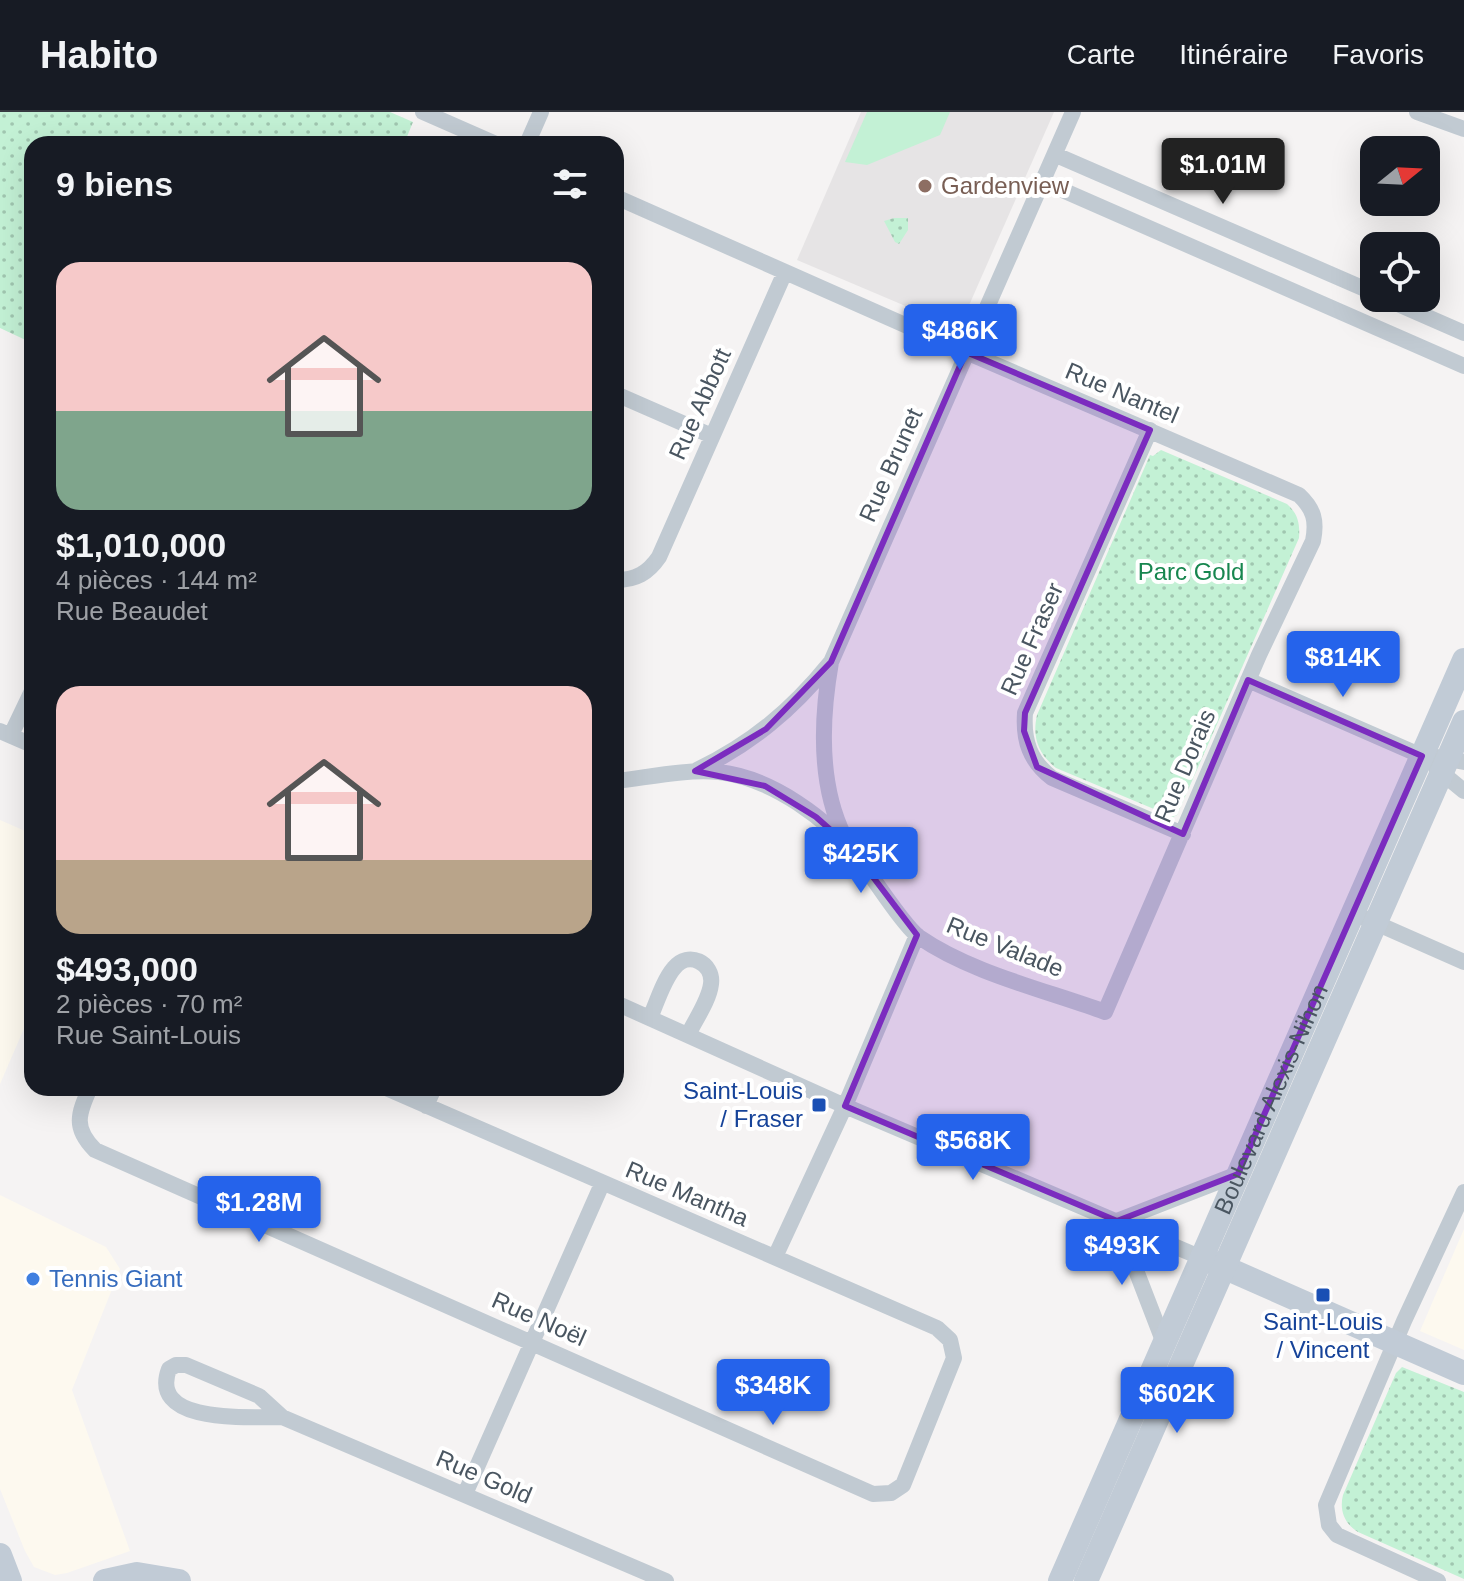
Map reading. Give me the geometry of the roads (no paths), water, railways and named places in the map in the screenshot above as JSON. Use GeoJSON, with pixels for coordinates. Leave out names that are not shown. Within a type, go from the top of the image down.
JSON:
{"type":"FeatureCollection","features":[{"type":"Feature","properties":{"kind":"street"},"geometry":{"type":"LineString","coordinates":[[423,112],[478,136]]}},
{"type":"Feature","properties":{"kind":"street"},"geometry":{"type":"LineString","coordinates":[[530,136],[541,112]]}},
{"type":"Feature","properties":{"kind":"street","name":"Rue Brunet"},"geometry":{"type":"LineString","coordinates":[[851,848],[829,796],[825,765],[825,694],[831,662],[1073,112]]}},
{"type":"Feature","properties":{"kind":"street"},"geometry":{"type":"LineString","coordinates":[[1417,112],[1464,129]]}},
{"type":"Feature","properties":{"kind":"street"},"geometry":{"type":"LineString","coordinates":[[1056,155],[1360,287]]}},
{"type":"Feature","properties":{"kind":"street"},"geometry":{"type":"LineString","coordinates":[[1044,182],[1464,366]]}},
{"type":"Feature","properties":{"kind":"street","name":"Rue Nantel"},"geometry":{"type":"LineString","coordinates":[[624,201],[1299,495],[1314,514],[1316,527],[1313,541]]}},
{"type":"Feature","properties":{"kind":"street","name":"Rue Abbott"},"geometry":{"type":"LineString","coordinates":[[624,580],[644,573],[659,557],[785,272]]}},
{"type":"Feature","properties":{"kind":"street"},"geometry":{"type":"LineString","coordinates":[[1416,312],[1464,333]]}},
{"type":"Feature","properties":{"kind":"street"},"geometry":{"type":"LineString","coordinates":[[624,398],[712,436]]}},
{"type":"Feature","properties":{"kind":"street","name":"Rue Fraser"},"geometry":{"type":"LineString","coordinates":[[1150,430],[1025,713],[1024,731],[1037,767],[1052,778],[1183,834]]}},
{"type":"Feature","properties":{"kind":"street","name":"Rue Dorais"},"geometry":{"type":"LineString","coordinates":[[1105,1012],[1248,680],[1313,541]]}},
{"type":"Feature","properties":{"kind":"street","name":"Boulevard Alexis-Nihon"},"geometry":{"type":"LineString","coordinates":[[1060,1581],[1464,660]]}},
{"type":"Feature","properties":{"kind":"street","name":"Rue Brunet"},"geometry":{"type":"LineString","coordinates":[[695,771],[766,729],[805,694],[831,662]]}},
{"type":"Feature","properties":{"kind":"street"},"geometry":{"type":"LineString","coordinates":[[1248,680],[1422,756],[1451,765],[1464,791]]}},
{"type":"Feature","properties":{"kind":"street"},"geometry":{"type":"LineString","coordinates":[[6,733],[24,704]]}},
{"type":"Feature","properties":{"kind":"street","name":"Boulevard Alexis-Nihon"},"geometry":{"type":"LineString","coordinates":[[1086,1581],[1376,923],[1451,765],[1464,722]]}},
{"type":"Feature","properties":{"kind":"street","name":"Rue Valade"},"geometry":{"type":"LineString","coordinates":[[624,780],[695,771],[721,772],[765,786],[816,817],[851,848],[917,935],[967,963],[1105,1012]]}},
{"type":"Feature","properties":{"kind":"street"},"geometry":{"type":"LineString","coordinates":[[1353,913],[1464,962]]}},
{"type":"Feature","properties":{"kind":"street"},"geometry":{"type":"LineString","coordinates":[[775,1257],[845,1106],[917,935]]}},
{"type":"Feature","properties":{"kind":"street"},"geometry":{"type":"LineString","coordinates":[[650,1018],[673,969],[681,962],[696,960],[707,966],[711,987],[688,1035]]}},
{"type":"Feature","properties":{"kind":"street"},"geometry":{"type":"LineString","coordinates":[[624,1007],[845,1106],[1464,1373]]}},
{"type":"Feature","properties":{"kind":"street","name":"Rue Noël"},"geometry":{"type":"LineString","coordinates":[[86,1096],[79,1121],[83,1138],[95,1150],[873,1494],[891,1493],[903,1485],[954,1358]]}},
{"type":"Feature","properties":{"kind":"street","name":"Rue Mantha"},"geometry":{"type":"LineString","coordinates":[[404,1096],[937,1328],[950,1340],[954,1358]]}},
{"type":"Feature","properties":{"kind":"street"},"geometry":{"type":"LineString","coordinates":[[426,1106],[430,1096]]}},
{"type":"Feature","properties":{"kind":"street"},"geometry":{"type":"LineString","coordinates":[[1117,1221],[1238,1174]]}},
{"type":"Feature","properties":{"kind":"street"},"geometry":{"type":"LineString","coordinates":[[465,1494],[602,1184]]}},
{"type":"Feature","properties":{"kind":"street"},"geometry":{"type":"LineString","coordinates":[[1438,1581],[1344,1539],[1333,1531],[1327,1518],[1326,1505],[1394,1343],[1464,1192]]}},
{"type":"Feature","properties":{"kind":"street"},"geometry":{"type":"LineString","coordinates":[[1117,1221],[1164,1343]]}},
{"type":"Feature","properties":{"kind":"street","name":"Rue Gold"},"geometry":{"type":"LineString","coordinates":[[282,1417],[212,1416],[182,1406],[166,1393],[169,1369],[186,1365],[259,1396],[282,1417],[666,1581]]}},
{"type":"Feature","properties":{"kind":"street"},"geometry":{"type":"LineString","coordinates":[[0,1555],[11,1580]]}},
{"type":"Feature","properties":{"kind":"street"},"geometry":{"type":"LineString","coordinates":[[105,1581],[137,1574],[179,1581]]}},
{"type":"Feature","properties":{"kind":"place","name":"Gardenview"},"geometry":{"type":"Point","coordinates":[925,186]}},
{"type":"Feature","properties":{"kind":"place","name":"Saint-Louis / Fraser"},"geometry":{"type":"Point","coordinates":[819,1105]}},
{"type":"Feature","properties":{"kind":"place","name":"Tennis Giant"},"geometry":{"type":"Point","coordinates":[33,1279]}},
{"type":"Feature","properties":{"kind":"place","name":"Saint-Louis / Vincent"},"geometry":{"type":"Point","coordinates":[1323,1295]}},
{"type":"Feature","properties":{"kind":"park label","name":"Parc Gold"},"geometry":{"type":"Point","coordinates":[1191,572]}}]}
